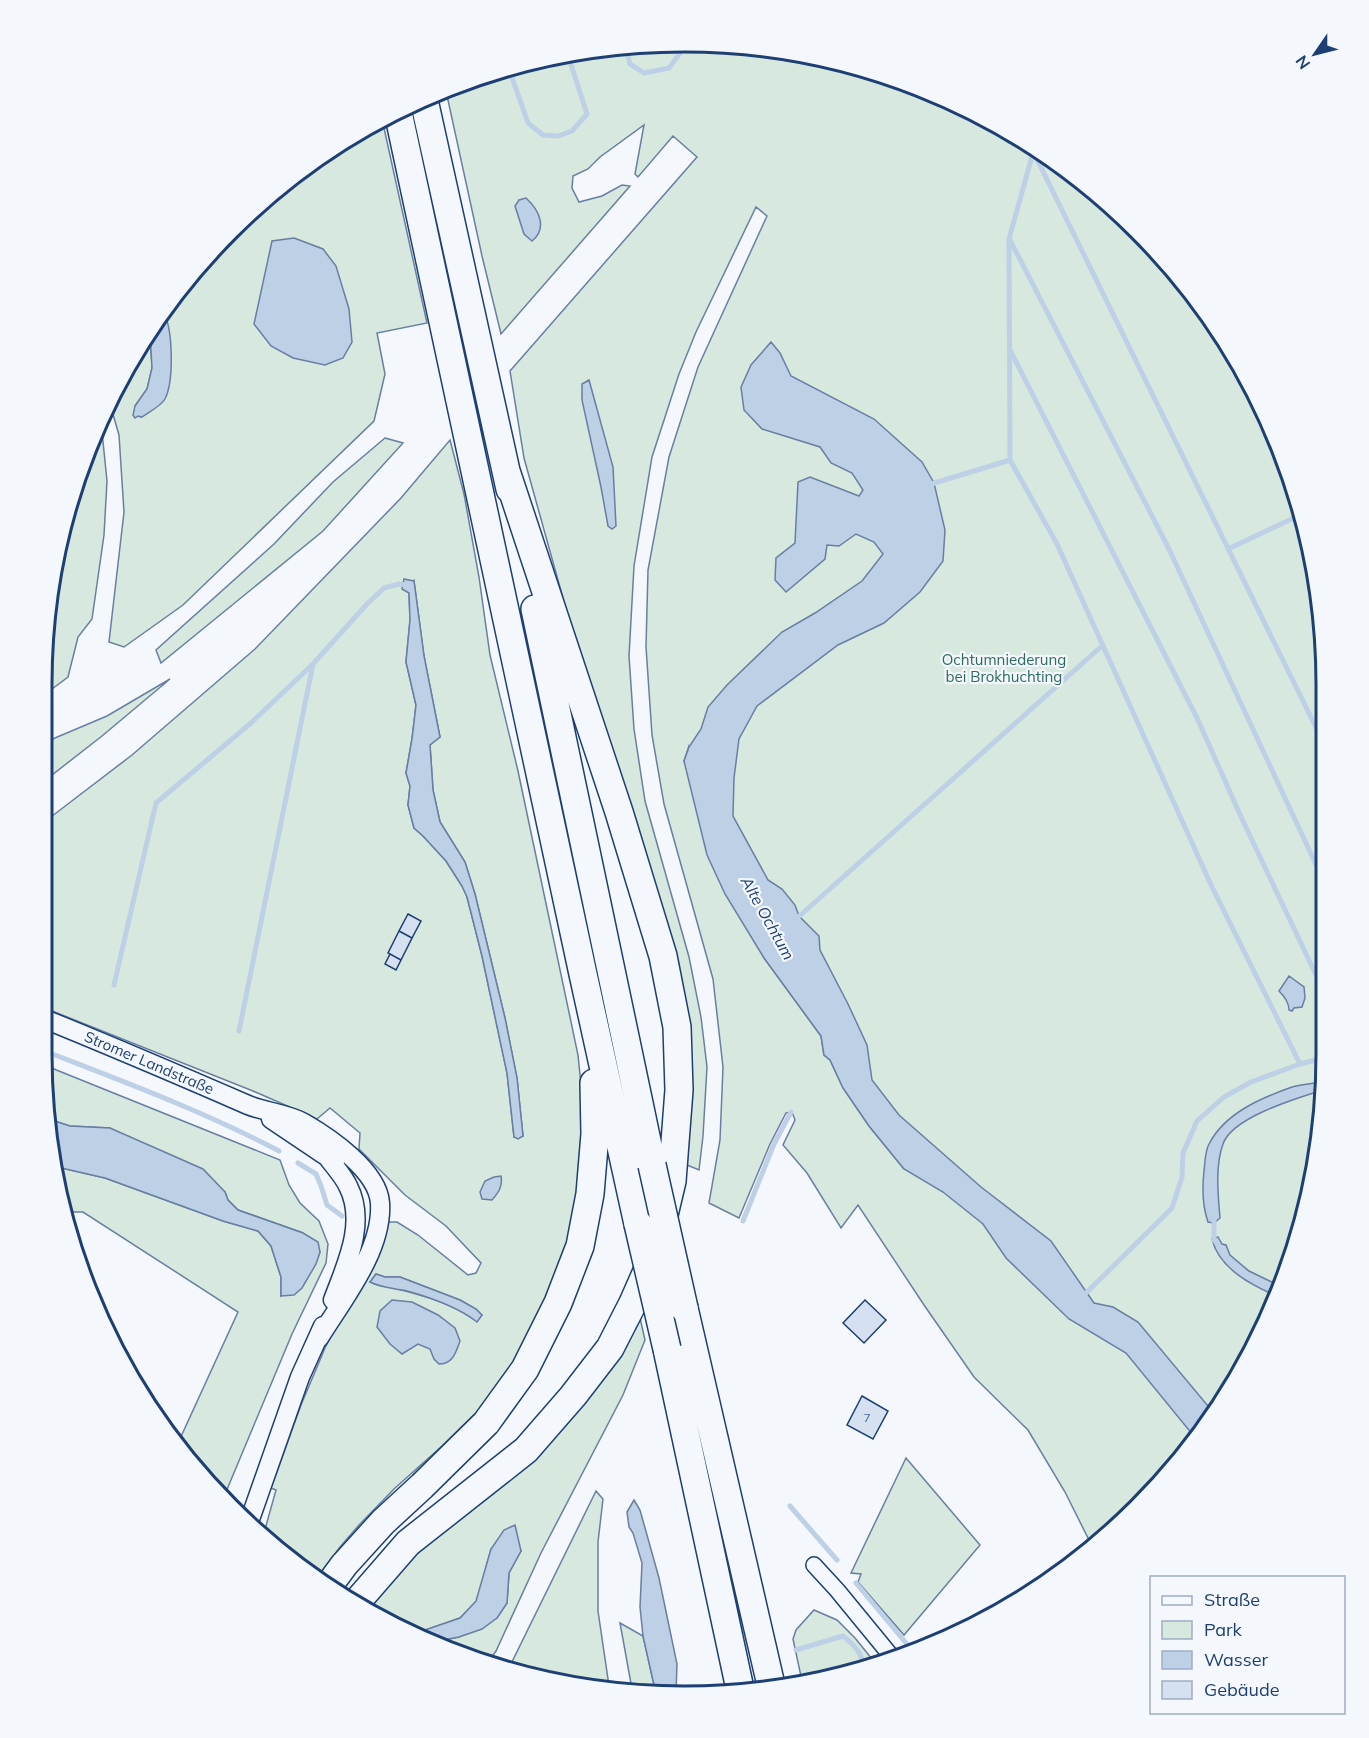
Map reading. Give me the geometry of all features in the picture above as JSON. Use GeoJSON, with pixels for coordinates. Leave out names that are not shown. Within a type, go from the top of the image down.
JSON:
{"type":"FeatureCollection","features":[{"type":"Feature","properties":{"kind":"highway"},"geometry":{"type":"LineString","coordinates":[[426,109],[506,471],[652,1165],[770,1680]]}},
{"type":"Feature","properties":{"kind":"highway"},"geometry":{"type":"LineString","coordinates":[[400,121],[583,974],[739,1683]]}},
{"type":"Feature","properties":{"kind":"highway"},"geometry":{"type":"LineString","coordinates":[[361,1596],[408,1543],[526,1450],[573,1396],[610,1348],[633,1304],[655,1252],[672,1181],[679,1090],[676,1027],[663,956],[619,812],[506,471]]}},
{"type":"Feature","properties":{"kind":"highway"},"geometry":{"type":"LineString","coordinates":[[333,1579],[383,1522],[486,1423],[525,1369],[558,1303],[580,1246],[590,1194],[596,1134],[594,1079],[583,974]]}},
{"type":"Feature","properties":{"kind":"street","name":"Stromer Landstraße"},"geometry":{"type":"LineString","coordinates":[[52,1022],[255,1108],[302,1122],[349,1155],[372,1179],[380,1200],[380,1224],[366,1261],[319,1338],[300,1377],[252,1514]]}},
{"type":"Feature","properties":{"kind":"street","name":"Stromer Landstraße"},"geometry":{"type":"LineString","coordinates":[[255,1108],[326,1155],[380,1200]]}},
{"type":"Feature","properties":{"kind":"street","name":"Stromer Landstraße"},"geometry":{"type":"LineString","coordinates":[[319,1338],[351,1251],[356,1221],[354,1202],[348,1185],[326,1155]]}},
{"type":"Feature","properties":{"kind":"street"},"geometry":{"type":"LineString","coordinates":[[814,1565],[888,1652]]}},
{"type":"Feature","properties":{"kind":"green space","name":"Ochtumniederung bei Brokhuchting"},"geometry":{"type":"Polygon","coordinates":[[[684,52],[726,54],[808,65],[888,86],[964,118],[1036,159],[1069,183],[1101,209],[1160,268],[1210,333],[1251,405],[1283,481],[1295,521],[1311,602],[1315,643],[1316,1054],[1311,1136],[1295,1217],[1283,1257],[1251,1333],[1232,1370],[1210,1405],[1160,1470],[1089,1539],[1065,1492],[1028,1430],[974,1377],[858,1205],[841,1228],[807,1173],[783,1145],[795,1120],[792,1112],[786,1113],[770,1144],[739,1218],[709,1203],[720,1140],[723,1067],[713,979],[664,804],[652,735],[646,647],[648,570],[669,457],[698,367],[767,216],[756,207],[696,332],[679,374],[652,457],[634,566],[629,656],[634,729],[645,801],[689,957],[701,1017],[707,1067],[699,1170],[687,1165],[692,1093],[568,616],[524,458],[510,371],[697,157],[673,136],[638,177],[635,174],[644,125],[600,157],[588,169],[573,176],[572,188],[579,202],[602,196],[622,185],[630,186],[501,334],[448,99],[521,74],[602,58],[643,54],[684,52]],[[689,746],[684,761],[764,958],[821,1036],[824,1055],[830,1060],[843,1088],[869,1126],[904,1169],[689,746]]]}},
{"type":"Feature","properties":{"kind":"green space"},"geometry":{"type":"Polygon","coordinates":[[[384,129],[427,323],[377,333],[385,374],[374,421],[183,605],[124,647],[109,642],[124,512],[119,435],[113,415],[151,346],[152,368],[147,389],[135,406],[137,416],[142,417],[166,323],[209,268],[268,209],[300,183],[333,159],[384,129]]]}},
{"type":"Feature","properties":{"kind":"green space"},"geometry":{"type":"Polygon","coordinates":[[[385,438],[403,443],[323,531],[161,663],[156,650],[274,544],[333,482],[385,438]]]}},
{"type":"Feature","properties":{"kind":"green space"},"geometry":{"type":"Polygon","coordinates":[[[103,439],[107,481],[104,535],[92,619],[78,637],[68,677],[52,689],[58,602],[74,521],[86,481],[103,439]]]}},
{"type":"Feature","properties":{"kind":"green space"},"geometry":{"type":"Polygon","coordinates":[[[450,440],[464,494],[490,655],[518,771],[578,1055],[585,1124],[573,1226],[558,1274],[537,1325],[509,1370],[479,1410],[359,1525],[322,1571],[266,1527],[276,1490],[271,1488],[301,1405],[325,1348],[388,1222],[397,1222],[418,1235],[468,1275],[476,1273],[481,1263],[446,1226],[405,1195],[359,1149],[360,1133],[330,1108],[317,1119],[52,1011],[52,816],[132,755],[255,649],[401,498],[450,440]],[[414,581],[409,593],[410,620],[406,662],[416,705],[406,773],[410,786],[408,805],[414,828],[446,861],[467,897],[507,1073],[514,1137],[523,1136],[517,1078],[475,894],[465,862],[440,822],[433,790],[430,745],[440,737],[424,656],[414,581]],[[376,1274],[370,1282],[439,1301],[477,1321],[482,1315],[460,1300],[400,1277],[385,1277],[376,1274]]]}},
{"type":"Feature","properties":{"kind":"green space"},"geometry":{"type":"Polygon","coordinates":[[[170,679],[52,775],[52,739],[107,716],[170,679]]]}},
{"type":"Feature","properties":{"kind":"green space"},"geometry":{"type":"Polygon","coordinates":[[[53,1069],[280,1160],[289,1185],[300,1203],[319,1221],[328,1244],[326,1263],[292,1334],[227,1489],[181,1436],[238,1312],[83,1212],[73,1212],[64,1169],[105,1178],[223,1221],[258,1231],[271,1246],[281,1277],[281,1296],[309,1272],[320,1252],[303,1233],[238,1210],[228,1200],[225,1192],[110,1128],[70,1126],[57,1122],[53,1069]]]}},
{"type":"Feature","properties":{"kind":"green space"},"geometry":{"type":"Polygon","coordinates":[[[640,1318],[645,1340],[623,1395],[541,1553],[493,1656],[448,1639],[459,1637],[497,1618],[507,1603],[509,1573],[521,1551],[491,1549],[477,1601],[460,1618],[426,1630],[371,1602],[401,1567],[563,1428],[598,1386],[640,1318]]]}},
{"type":"Feature","properties":{"kind":"green space"},"geometry":{"type":"Polygon","coordinates":[[[906,1458],[980,1545],[904,1635],[858,1582],[861,1574],[851,1573],[906,1458]]]}},
{"type":"Feature","properties":{"kind":"green space"},"geometry":{"type":"Polygon","coordinates":[[[596,1491],[603,1499],[598,1542],[598,1611],[608,1681],[561,1673],[512,1661],[596,1491]]]}},
{"type":"Feature","properties":{"kind":"green space"},"geometry":{"type":"Polygon","coordinates":[[[814,1610],[837,1620],[871,1657],[801,1674],[793,1639],[796,1630],[814,1610]]]}},
{"type":"Feature","properties":{"kind":"green space"},"geometry":{"type":"Polygon","coordinates":[[[620,1623],[643,1636],[654,1685],[631,1683],[620,1623]]]}},
{"type":"Feature","properties":{"kind":"water"},"geometry":{"type":"Polygon","coordinates":[[[526,198],[538,213],[541,225],[537,236],[532,241],[524,234],[515,206],[519,200],[526,198]]]}},
{"type":"Feature","properties":{"kind":"water"},"geometry":{"type":"Polygon","coordinates":[[[294,238],[323,249],[336,266],[349,309],[352,342],[343,358],[325,365],[293,358],[271,346],[254,324],[272,241],[294,238]]]}},
{"type":"Feature","properties":{"kind":"water"},"geometry":{"type":"Polygon","coordinates":[[[167,322],[171,343],[168,391],[163,402],[142,417],[135,418],[133,415],[135,406],[147,389],[152,368],[151,346],[167,322]]]}},
{"type":"Feature","properties":{"kind":"water","name":"Alte Ochtum"},"geometry":{"type":"Polygon","coordinates":[[[771,342],[780,353],[791,376],[874,419],[922,462],[934,483],[945,530],[943,561],[920,592],[884,623],[838,645],[757,706],[739,739],[734,778],[733,816],[768,880],[782,889],[795,905],[799,916],[819,936],[820,950],[867,1045],[872,1080],[899,1115],[981,1187],[1051,1241],[1094,1303],[1113,1307],[1138,1322],[1209,1407],[1190,1432],[1126,1353],[1069,1319],[1006,1258],[983,1224],[943,1192],[904,1169],[869,1126],[843,1088],[830,1060],[824,1055],[821,1036],[764,958],[725,894],[707,855],[684,761],[689,747],[701,729],[708,707],[727,685],[782,632],[862,581],[883,554],[874,542],[856,534],[839,546],[827,545],[825,559],[786,592],[775,580],[776,558],[795,543],[798,482],[810,477],[859,496],[863,490],[852,473],[831,463],[820,447],[762,429],[744,410],[741,387],[751,365],[771,342]]]}},
{"type":"Feature","properties":{"kind":"water"},"geometry":{"type":"Polygon","coordinates":[[[589,380],[613,467],[616,526],[612,529],[608,526],[582,400],[582,384],[589,380]]]}},
{"type":"Feature","properties":{"kind":"water"},"geometry":{"type":"Polygon","coordinates":[[[404,579],[414,581],[424,656],[440,737],[430,745],[433,790],[440,822],[465,862],[475,894],[517,1078],[523,1136],[518,1139],[514,1137],[507,1073],[467,897],[446,861],[414,828],[408,805],[410,786],[406,773],[416,705],[406,662],[410,620],[409,593],[402,589],[404,579]]]}},
{"type":"Feature","properties":{"kind":"water"},"geometry":{"type":"Polygon","coordinates":[[[1289,976],[1304,987],[1305,998],[1302,1007],[1294,1008],[1292,1011],[1289,1010],[1287,1002],[1279,991],[1289,976]]]}},
{"type":"Feature","properties":{"kind":"water"},"geometry":{"type":"Polygon","coordinates":[[[1315,1083],[1315,1093],[1252,1117],[1229,1134],[1223,1144],[1219,1161],[1220,1218],[1214,1223],[1208,1222],[1204,1203],[1203,1178],[1209,1144],[1216,1133],[1234,1115],[1268,1096],[1292,1087],[1315,1083]]]}},
{"type":"Feature","properties":{"kind":"water"},"geometry":{"type":"Polygon","coordinates":[[[57,1122],[70,1126],[110,1128],[203,1169],[238,1210],[303,1233],[318,1242],[320,1252],[316,1264],[302,1288],[294,1295],[281,1296],[281,1277],[271,1246],[258,1231],[223,1221],[105,1178],[64,1169],[57,1122]]]}},
{"type":"Feature","properties":{"kind":"water"},"geometry":{"type":"Polygon","coordinates":[[[501,1176],[501,1187],[492,1200],[482,1199],[480,1192],[485,1181],[501,1176]]]}},
{"type":"Feature","properties":{"kind":"water"},"geometry":{"type":"Polygon","coordinates":[[[1218,1237],[1222,1244],[1226,1245],[1230,1255],[1249,1271],[1273,1283],[1269,1292],[1248,1282],[1229,1268],[1216,1250],[1212,1239],[1218,1237]]]}},
{"type":"Feature","properties":{"kind":"water"},"geometry":{"type":"Polygon","coordinates":[[[376,1274],[385,1277],[400,1277],[460,1300],[482,1315],[477,1322],[462,1312],[434,1300],[374,1284],[370,1282],[376,1274]]]}},
{"type":"Feature","properties":{"kind":"water"},"geometry":{"type":"Polygon","coordinates":[[[392,1300],[412,1302],[438,1315],[455,1328],[460,1341],[451,1360],[439,1364],[430,1349],[418,1344],[402,1354],[390,1344],[377,1327],[380,1311],[392,1300]]]}},
{"type":"Feature","properties":{"kind":"water"},"geometry":{"type":"Polygon","coordinates":[[[634,1500],[640,1510],[659,1578],[677,1664],[676,1686],[654,1685],[643,1636],[640,1607],[642,1563],[629,1527],[627,1512],[634,1500]]]}},
{"type":"Feature","properties":{"kind":"water"},"geometry":{"type":"Polygon","coordinates":[[[515,1525],[521,1551],[509,1573],[507,1603],[497,1618],[482,1629],[448,1639],[426,1630],[460,1618],[476,1601],[491,1549],[504,1530],[515,1525]]]}},
{"type":"Feature","properties":{"kind":"building"},"geometry":{"type":"Polygon","coordinates":[[[408,914],[421,921],[412,938],[399,931],[408,914]]]}},
{"type":"Feature","properties":{"kind":"building"},"geometry":{"type":"Polygon","coordinates":[[[399,931],[412,938],[401,960],[388,953],[399,931]]]}},
{"type":"Feature","properties":{"kind":"building"},"geometry":{"type":"Polygon","coordinates":[[[390,954],[401,960],[396,970],[385,964],[390,954]]]}},
{"type":"Feature","properties":{"kind":"building"},"geometry":{"type":"Polygon","coordinates":[[[865,1300],[886,1320],[864,1343],[843,1323],[865,1300]]]}},
{"type":"Feature","properties":{"kind":"building"},"geometry":{"type":"Polygon","coordinates":[[[862,1396],[888,1411],[873,1439],[847,1425],[862,1396]]]}},
{"type":"Feature","properties":{"kind":"waterway"},"geometry":{"type":"LineString","coordinates":[[628,55],[630,64],[644,73],[669,68],[681,52]]}},
{"type":"Feature","properties":{"kind":"waterway"},"geometry":{"type":"LineString","coordinates":[[512,77],[528,123],[543,135],[558,136],[572,131],[587,114],[571,63]]}},
{"type":"Feature","properties":{"kind":"waterway"},"geometry":{"type":"LineString","coordinates":[[1032,157],[1009,239],[1010,460],[1057,544],[1212,887],[1300,1064]]}},
{"type":"Feature","properties":{"kind":"waterway"},"geometry":{"type":"LineString","coordinates":[[1037,160],[1316,728]]}},
{"type":"Feature","properties":{"kind":"waterway"},"geometry":{"type":"LineString","coordinates":[[1010,240],[1169,549],[1316,865]]}},
{"type":"Feature","properties":{"kind":"waterway"},"geometry":{"type":"LineString","coordinates":[[1010,350],[1198,720],[1316,975]]}},
{"type":"Feature","properties":{"kind":"waterway"},"geometry":{"type":"LineString","coordinates":[[928,485],[1010,460]]}},
{"type":"Feature","properties":{"kind":"waterway"},"geometry":{"type":"LineString","coordinates":[[1228,549],[1294,518]]}},
{"type":"Feature","properties":{"kind":"waterway"},"geometry":{"type":"LineString","coordinates":[[239,1031],[313,664],[384,588],[399,584],[408,585]]}},
{"type":"Feature","properties":{"kind":"waterway"},"geometry":{"type":"LineString","coordinates":[[795,920],[1103,645]]}},
{"type":"Feature","properties":{"kind":"waterway"},"geometry":{"type":"LineString","coordinates":[[114,985],[156,803],[251,723],[313,664]]}},
{"type":"Feature","properties":{"kind":"waterway"},"geometry":{"type":"LineString","coordinates":[[52,1054],[192,1110],[279,1151]]}},
{"type":"Feature","properties":{"kind":"waterway"},"geometry":{"type":"LineString","coordinates":[[1082,1297],[1172,1208],[1182,1177],[1183,1153],[1197,1121],[1224,1097],[1251,1082],[1316,1060]]}},
{"type":"Feature","properties":{"kind":"waterway"},"geometry":{"type":"LineString","coordinates":[[743,1221],[774,1144],[791,1112]]}},
{"type":"Feature","properties":{"kind":"waterway"},"geometry":{"type":"LineString","coordinates":[[298,1163],[316,1174],[327,1205],[342,1216]]}},
{"type":"Feature","properties":{"kind":"waterway"},"geometry":{"type":"LineString","coordinates":[[1214,1217],[1214,1240],[1217,1243]]}},
{"type":"Feature","properties":{"kind":"waterway"},"geometry":{"type":"LineString","coordinates":[[790,1506],[837,1560]]}},
{"type":"Feature","properties":{"kind":"waterway"},"geometry":{"type":"LineString","coordinates":[[856,1583],[907,1644]]}},
{"type":"Feature","properties":{"kind":"waterway"},"geometry":{"type":"LineString","coordinates":[[796,1650],[843,1636],[854,1646],[862,1660]]}}]}
